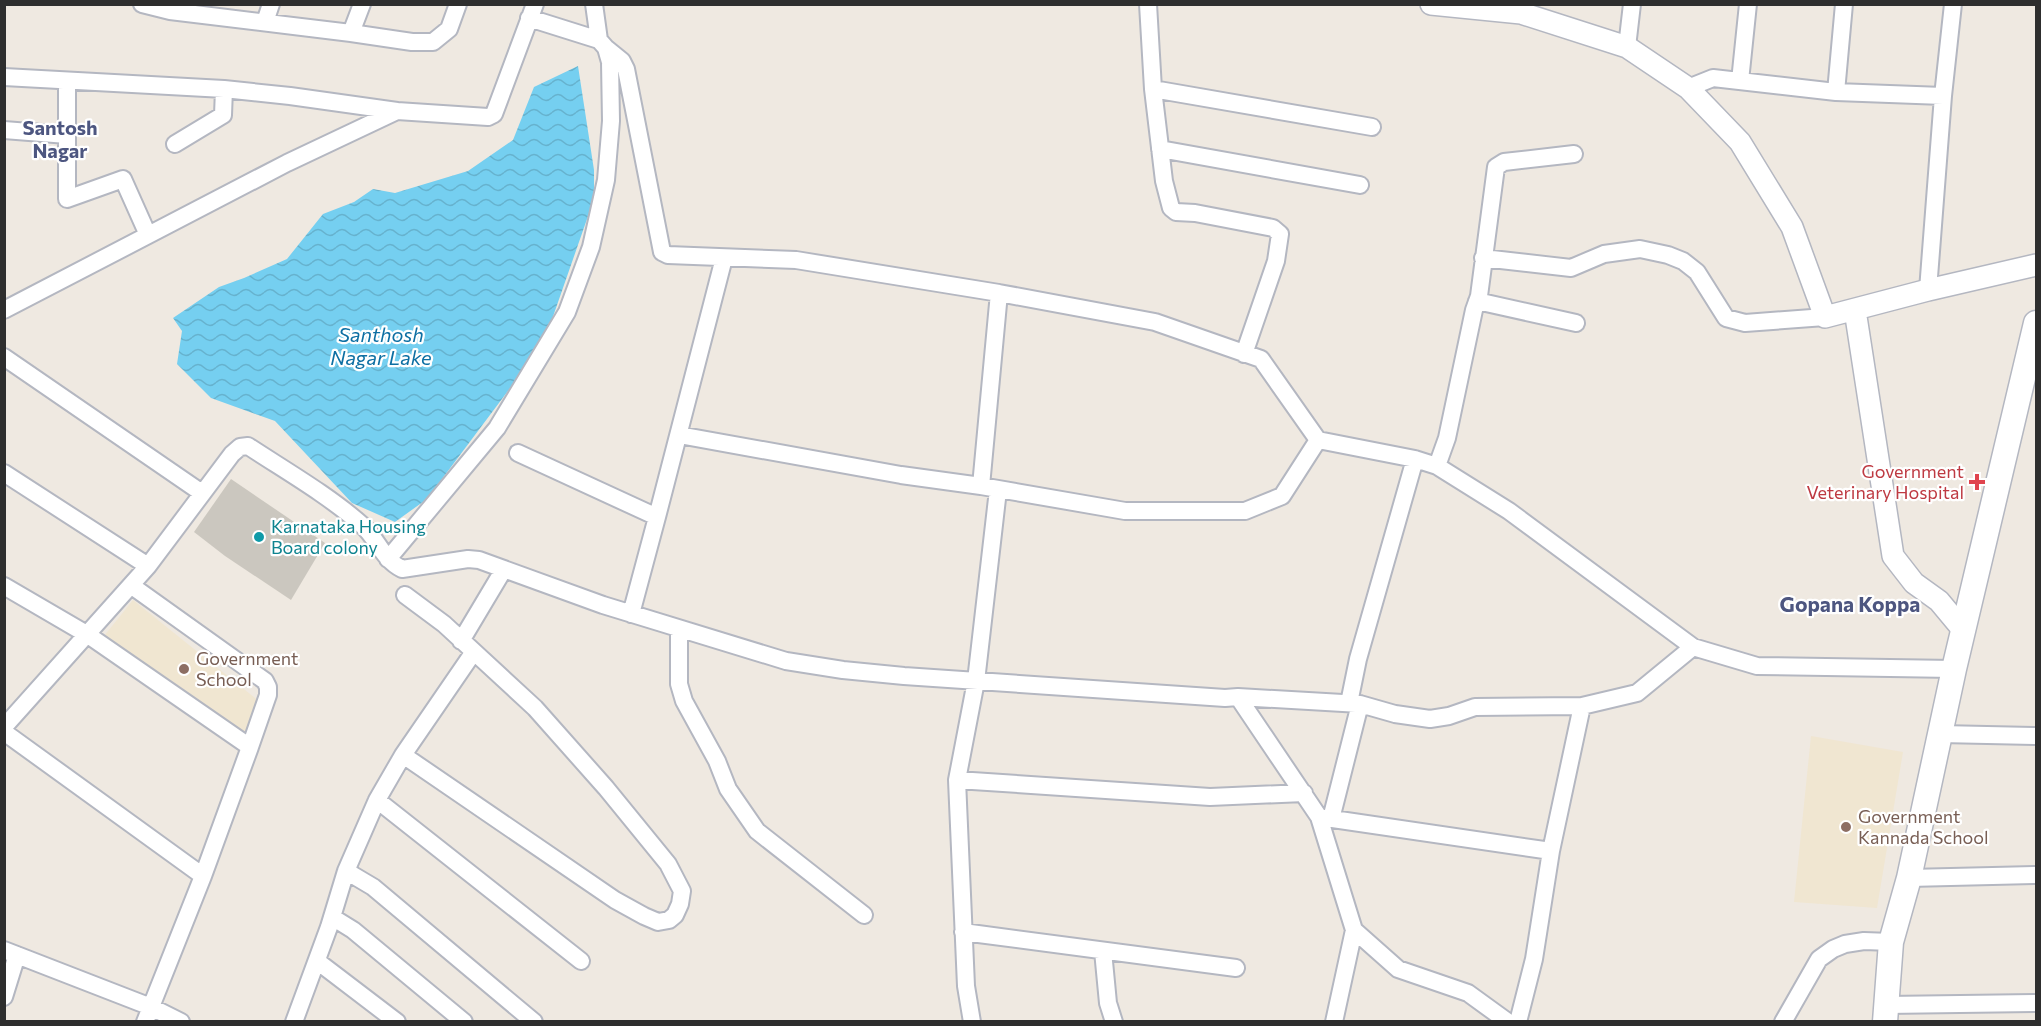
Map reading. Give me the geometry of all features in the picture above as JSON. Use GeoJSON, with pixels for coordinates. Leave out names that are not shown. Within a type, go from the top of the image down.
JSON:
{"type":"FeatureCollection","features":[{"type":"Feature","properties":{"kind":"main road"},"geometry":{"type":"LineString","coordinates":[[1886,1013],[1891,942],[1909,878],[1954,669],[2037,323]]}},
{"type":"Feature","properties":{"kind":"street"},"geometry":{"type":"LineString","coordinates":[[142,4],[412,42],[433,42],[449,29],[458,4]]}},
{"type":"Feature","properties":{"kind":"street"},"geometry":{"type":"LineString","coordinates":[[265,22],[271,4]]}},
{"type":"Feature","properties":{"kind":"street"},"geometry":{"type":"LineString","coordinates":[[351,33],[362,4]]}},
{"type":"Feature","properties":{"kind":"street"},"geometry":{"type":"LineString","coordinates":[[388,559],[497,428],[567,312],[591,247],[606,180],[611,122],[610,62],[602,44],[594,4]]}},
{"type":"Feature","properties":{"kind":"street"},"geometry":{"type":"LineString","coordinates":[[1148,4],[1153,89],[1168,203],[1173,211],[1273,228],[1279,231],[1281,237],[1276,261],[1244,354]]}},
{"type":"Feature","properties":{"kind":"street"},"geometry":{"type":"LineString","coordinates":[[1431,4],[1521,9],[1627,47],[1688,88],[1740,142],[1792,227],[1825,317]]}},
{"type":"Feature","properties":{"kind":"street"},"geometry":{"type":"LineString","coordinates":[[1627,47],[1632,4]]}},
{"type":"Feature","properties":{"kind":"street"},"geometry":{"type":"LineString","coordinates":[[1740,81],[1748,4]]}},
{"type":"Feature","properties":{"kind":"street"},"geometry":{"type":"LineString","coordinates":[[1836,92],[1844,4]]}},
{"type":"Feature","properties":{"kind":"street"},"geometry":{"type":"LineString","coordinates":[[1928,290],[1943,96],[1953,4]]}},
{"type":"Feature","properties":{"kind":"street"},"geometry":{"type":"LineString","coordinates":[[4,77],[224,89],[397,111],[488,117],[494,114],[532,11],[602,44],[622,61],[626,69],[662,252],[668,255],[796,260],[999,293],[1155,322],[1261,359],[1318,440],[1415,459],[1437,466],[1509,511],[1694,647],[1756,666],[1954,669]]}},
{"type":"Feature","properties":{"kind":"street"},"geometry":{"type":"LineString","coordinates":[[1688,88],[1713,78],[1836,92],[1943,96]]}},
{"type":"Feature","properties":{"kind":"street"},"geometry":{"type":"LineString","coordinates":[[67,81],[68,199],[123,179],[148,235]]}},
{"type":"Feature","properties":{"kind":"street"},"geometry":{"type":"LineString","coordinates":[[175,144],[223,116],[224,89]]}},
{"type":"Feature","properties":{"kind":"street"},"geometry":{"type":"LineString","coordinates":[[1153,89],[1372,127]]}},
{"type":"Feature","properties":{"kind":"street"},"geometry":{"type":"LineString","coordinates":[[4,310],[287,164],[397,111]]}},
{"type":"Feature","properties":{"kind":"street"},"geometry":{"type":"LineString","coordinates":[[4,130],[67,135]]}},
{"type":"Feature","properties":{"kind":"street"},"geometry":{"type":"LineString","coordinates":[[1160,149],[1360,185]]}},
{"type":"Feature","properties":{"kind":"street"},"geometry":{"type":"LineString","coordinates":[[1437,466],[1447,438],[1477,301],[1498,165],[1504,162],[1574,154]]}},
{"type":"Feature","properties":{"kind":"street"},"geometry":{"type":"LineString","coordinates":[[1483,258],[1571,268],[1604,254],[1632,249],[1650,250],[1668,255],[1691,266],[1726,318],[1745,323],[1825,317],[2037,265]]}},
{"type":"Feature","properties":{"kind":"street"},"geometry":{"type":"LineString","coordinates":[[631,614],[724,258]]}},
{"type":"Feature","properties":{"kind":"street"},"geometry":{"type":"LineString","coordinates":[[981,486],[999,293]]}},
{"type":"Feature","properties":{"kind":"street"},"geometry":{"type":"LineString","coordinates":[[1477,301],[1576,323]]}},
{"type":"Feature","properties":{"kind":"street"},"geometry":{"type":"LineString","coordinates":[[1855,310],[1893,556],[1914,583],[1939,601],[1964,632]]}},
{"type":"Feature","properties":{"kind":"street"},"geometry":{"type":"LineString","coordinates":[[4,357],[202,494]]}},
{"type":"Feature","properties":{"kind":"street"},"geometry":{"type":"LineString","coordinates":[[679,435],[901,475],[981,486],[1125,511],[1245,511],[1282,496],[1318,440]]}},
{"type":"Feature","properties":{"kind":"street"},"geometry":{"type":"LineString","coordinates":[[203,876],[4,729],[132,586],[232,454],[240,447],[248,446],[364,526],[393,565],[402,569],[468,559],[504,568],[631,614],[786,661],[843,670],[1225,698],[1354,703],[1395,714],[1430,719],[1449,716],[1475,707],[1582,706],[1637,693],[1694,647]]}},
{"type":"Feature","properties":{"kind":"street"},"geometry":{"type":"LineString","coordinates":[[518,453],[657,517]]}},
{"type":"Feature","properties":{"kind":"street"},"geometry":{"type":"LineString","coordinates":[[1325,818],[1354,703],[1358,659],[1415,459]]}},
{"type":"Feature","properties":{"kind":"street"},"geometry":{"type":"LineString","coordinates":[[4,473],[148,566]]}},
{"type":"Feature","properties":{"kind":"street"},"geometry":{"type":"LineString","coordinates":[[972,1022],[966,986],[957,780],[976,681],[998,490]]}},
{"type":"Feature","properties":{"kind":"street"},"geometry":{"type":"LineString","coordinates":[[294,1022],[317,961],[346,871],[377,800],[467,647],[504,568]]}},
{"type":"Feature","properties":{"kind":"street"},"geometry":{"type":"LineString","coordinates":[[4,585],[88,635],[250,747]]}},
{"type":"Feature","properties":{"kind":"street"},"geometry":{"type":"LineString","coordinates":[[132,586],[265,681],[268,687],[268,695],[203,876],[148,1014]]}},
{"type":"Feature","properties":{"kind":"street"},"geometry":{"type":"LineString","coordinates":[[403,755],[615,900],[658,922],[669,920],[675,915],[682,891],[668,864],[606,788],[534,708],[444,624],[405,595]]}},
{"type":"Feature","properties":{"kind":"street"},"geometry":{"type":"LineString","coordinates":[[679,629],[678,667],[682,692],[717,761],[728,789],[757,831],[864,915]]}},
{"type":"Feature","properties":{"kind":"street"},"geometry":{"type":"LineString","coordinates":[[1238,697],[1304,793],[1325,818],[1354,930],[1334,1022]]}},
{"type":"Feature","properties":{"kind":"street"},"geometry":{"type":"LineString","coordinates":[[1518,1022],[1534,959],[1551,851],[1582,706]]}},
{"type":"Feature","properties":{"kind":"street"},"geometry":{"type":"LineString","coordinates":[[1940,734],[2037,736]]}},
{"type":"Feature","properties":{"kind":"street"},"geometry":{"type":"LineString","coordinates":[[957,780],[1210,797],[1304,793]]}},
{"type":"Feature","properties":{"kind":"street"},"geometry":{"type":"LineString","coordinates":[[377,800],[581,961]]}},
{"type":"Feature","properties":{"kind":"street"},"geometry":{"type":"LineString","coordinates":[[1325,818],[1551,851]]}},
{"type":"Feature","properties":{"kind":"street"},"geometry":{"type":"LineString","coordinates":[[346,871],[373,887],[534,1022]]}},
{"type":"Feature","properties":{"kind":"street"},"geometry":{"type":"LineString","coordinates":[[1909,878],[2037,875]]}},
{"type":"Feature","properties":{"kind":"street"},"geometry":{"type":"LineString","coordinates":[[332,917],[353,930],[464,1022]]}},
{"type":"Feature","properties":{"kind":"street"},"geometry":{"type":"LineString","coordinates":[[1354,930],[1398,969],[1468,993],[1509,1022]]}},
{"type":"Feature","properties":{"kind":"street"},"geometry":{"type":"LineString","coordinates":[[963,932],[1236,968]]}},
{"type":"Feature","properties":{"kind":"street"},"geometry":{"type":"LineString","coordinates":[[1783,1022],[1819,960],[1833,949],[1845,944],[1864,941],[1891,942]]}},
{"type":"Feature","properties":{"kind":"street"},"geometry":{"type":"LineString","coordinates":[[1103,951],[1108,1003],[1114,1022]]}},
{"type":"Feature","properties":{"kind":"street"},"geometry":{"type":"LineString","coordinates":[[4,997],[11,952],[148,1014],[181,1022]]}},
{"type":"Feature","properties":{"kind":"street"},"geometry":{"type":"LineString","coordinates":[[317,961],[397,1022]]}},
{"type":"Feature","properties":{"kind":"street"},"geometry":{"type":"LineString","coordinates":[[1886,1013],[2037,1003]]}},
{"type":"Feature","properties":{"kind":"shaded area","name":"Government School"},"geometry":{"type":"Polygon","coordinates":[[[133,600],[260,702],[248,741],[104,636],[133,600]]]}},
{"type":"Feature","properties":{"kind":"shaded area","name":"Government Kannada School"},"geometry":{"type":"Polygon","coordinates":[[[1811,736],[1903,752],[1877,908],[1794,902],[1811,736]]]}},
{"type":"Feature","properties":{"kind":"water","name":"Santhosh Nagar Lake"},"geometry":{"type":"Polygon","coordinates":[[[578,66],[594,170],[594,199],[549,328],[532,359],[427,499],[395,522],[352,503],[275,421],[211,398],[177,364],[182,331],[173,318],[219,287],[287,259],[323,214],[354,202],[373,189],[395,193],[468,171],[513,140],[534,87],[578,66]]]}},
{"type":"Feature","properties":{"kind":"building","name":"Karnataka Housing Board colony"},"geometry":{"type":"Polygon","coordinates":[[[231,479],[325,543],[291,600],[225,556],[194,532],[231,479]]]}},
{"type":"Feature","properties":{"kind":"place","name":"Government Veterinary Hospital"},"geometry":{"type":"Point","coordinates":[1977,482]}},
{"type":"Feature","properties":{"kind":"place","name":"Karnataka Housing Board colony"},"geometry":{"type":"Point","coordinates":[259,537]}},
{"type":"Feature","properties":{"kind":"place","name":"Government School"},"geometry":{"type":"Point","coordinates":[184,669]}},
{"type":"Feature","properties":{"kind":"place","name":"Government Kannada School"},"geometry":{"type":"Point","coordinates":[1846,827]}},
{"type":"Feature","properties":{"kind":"district","name":"Santosh Nagar"},"geometry":{"type":"Point","coordinates":[60,140]}},
{"type":"Feature","properties":{"kind":"district","name":"Gopana Koppa"},"geometry":{"type":"Point","coordinates":[1850,605]}}]}
